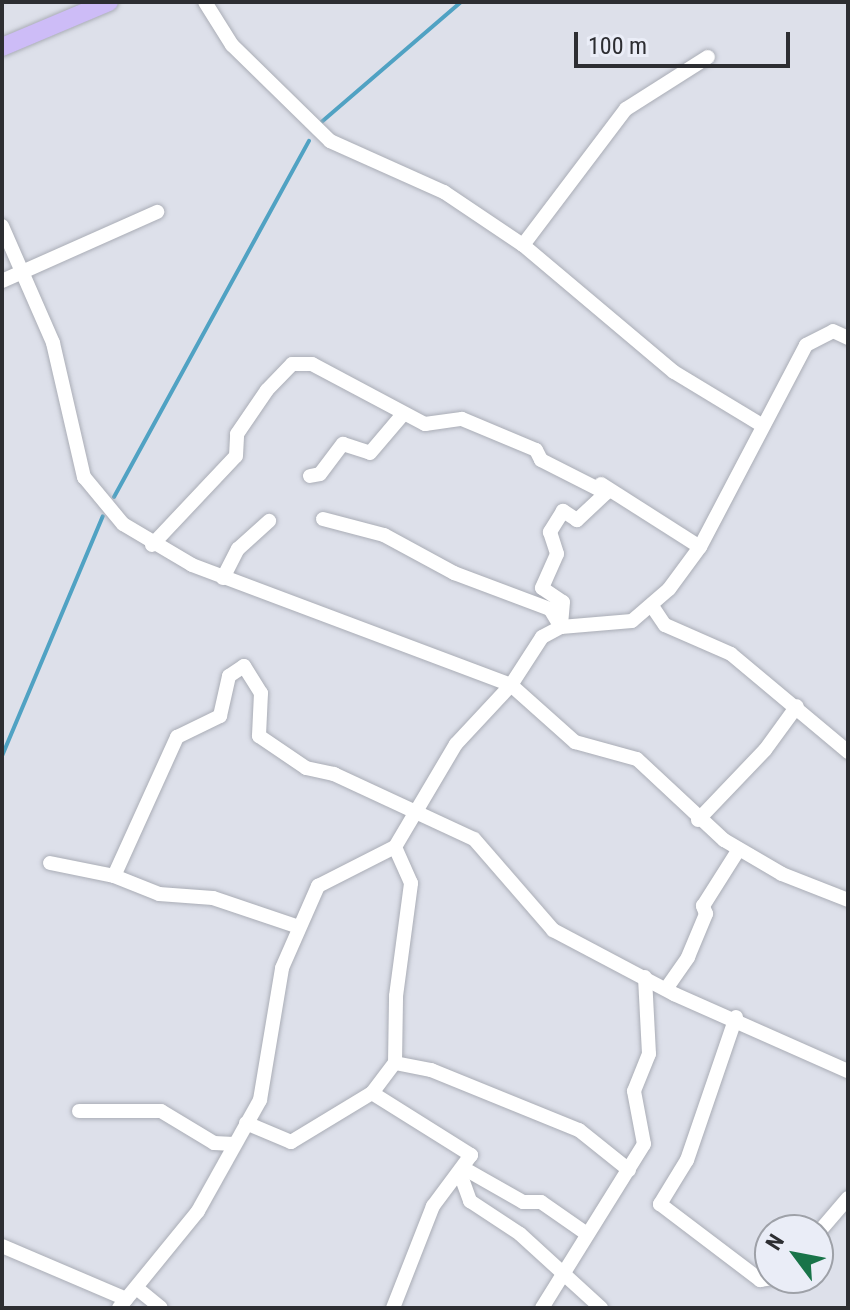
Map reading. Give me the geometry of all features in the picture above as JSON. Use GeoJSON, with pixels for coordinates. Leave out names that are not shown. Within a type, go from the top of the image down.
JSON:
{"type":"FeatureCollection","features":[{"type":"Feature","properties":{"kind":"main road"},"geometry":{"type":"LineString","coordinates":[[2,47],[109,2]]}},
{"type":"Feature","properties":{"kind":"street"},"geometry":{"type":"LineString","coordinates":[[205,2],[232,45],[330,141],[413,175],[523,245],[674,372],[763,426]]}},
{"type":"Feature","properties":{"kind":"street"},"geometry":{"type":"LineString","coordinates":[[523,245],[626,109],[708,57]]}},
{"type":"Feature","properties":{"kind":"street"},"geometry":{"type":"LineString","coordinates":[[2,281],[157,212]]}},
{"type":"Feature","properties":{"kind":"street"},"geometry":{"type":"LineString","coordinates":[[2,226],[62,370],[84,477],[95,497],[152,545],[223,578],[511,685],[575,742],[637,759],[698,820],[739,849],[813,889],[848,900]]}},
{"type":"Feature","properties":{"kind":"street"},"geometry":{"type":"LineString","coordinates":[[128,1299],[198,1211],[260,1100],[282,968],[318,886],[395,847],[411,815],[456,744],[511,685],[542,637],[561,627],[632,621],[652,606],[700,547],[809,342],[833,331],[848,338]]}},
{"type":"Feature","properties":{"kind":"street"},"geometry":{"type":"LineString","coordinates":[[152,545],[236,456],[237,434],[292,364],[333,372],[425,424],[462,419],[597,484],[700,547]]}},
{"type":"Feature","properties":{"kind":"street"},"geometry":{"type":"LineString","coordinates":[[310,476],[320,474],[343,444],[370,453],[404,413]]}},
{"type":"Feature","properties":{"kind":"street"},"geometry":{"type":"LineString","coordinates":[[561,627],[563,602],[542,588],[557,554],[550,532],[563,511],[577,520],[592,511],[606,493],[597,484]]}},
{"type":"Feature","properties":{"kind":"street"},"geometry":{"type":"LineString","coordinates":[[323,519],[384,535],[454,573],[550,609],[561,627]]}},
{"type":"Feature","properties":{"kind":"street"},"geometry":{"type":"LineString","coordinates":[[223,578],[238,549],[269,521]]}},
{"type":"Feature","properties":{"kind":"street"},"geometry":{"type":"LineString","coordinates":[[652,606],[665,625],[731,654],[797,706],[848,752]]}},
{"type":"Feature","properties":{"kind":"street"},"geometry":{"type":"LineString","coordinates":[[114,876],[177,737],[220,716],[229,676],[244,666],[261,693],[259,736],[306,768],[334,774],[411,815],[474,839],[553,930],[666,989],[736,1017],[848,1071]]}},
{"type":"Feature","properties":{"kind":"street"},"geometry":{"type":"LineString","coordinates":[[698,820],[765,750],[797,706]]}},
{"type":"Feature","properties":{"kind":"street"},"geometry":{"type":"LineString","coordinates":[[246,1123],[269,1138],[291,1142],[372,1093],[395,1063],[396,996],[411,883],[395,847]]}},
{"type":"Feature","properties":{"kind":"street"},"geometry":{"type":"LineString","coordinates":[[666,989],[688,957],[706,914],[703,906],[739,849]]}},
{"type":"Feature","properties":{"kind":"street"},"geometry":{"type":"LineString","coordinates":[[50,863],[114,876],[159,894],[213,898],[299,927]]}},
{"type":"Feature","properties":{"kind":"street"},"geometry":{"type":"LineString","coordinates":[[542,1308],[565,1276],[587,1234],[644,1144],[634,1091],[649,1054],[645,977]]}},
{"type":"Feature","properties":{"kind":"street"},"geometry":{"type":"LineString","coordinates":[[736,1017],[687,1160],[660,1204],[754,1275]]}},
{"type":"Feature","properties":{"kind":"street"},"geometry":{"type":"LineString","coordinates":[[395,1063],[431,1070],[579,1130],[629,1170]]}},
{"type":"Feature","properties":{"kind":"street"},"geometry":{"type":"LineString","coordinates":[[372,1093],[470,1152],[463,1172],[433,1206],[393,1308]]}},
{"type":"Feature","properties":{"kind":"street"},"geometry":{"type":"LineString","coordinates":[[79,1111],[161,1111],[214,1143],[234,1144]]}},
{"type":"Feature","properties":{"kind":"street"},"geometry":{"type":"LineString","coordinates":[[463,1172],[523,1202],[541,1202],[587,1234]]}},
{"type":"Feature","properties":{"kind":"street"},"geometry":{"type":"LineString","coordinates":[[463,1172],[470,1201],[601,1308]]}},
{"type":"Feature","properties":{"kind":"street"},"geometry":{"type":"LineString","coordinates":[[834,1214],[848,1198]]}},
{"type":"Feature","properties":{"kind":"street"},"geometry":{"type":"LineString","coordinates":[[2,1246],[128,1299],[161,1308]]}},
{"type":"Feature","properties":{"kind":"waterway"},"geometry":{"type":"LineString","coordinates":[[318,125],[461,2]]}},
{"type":"Feature","properties":{"kind":"waterway"},"geometry":{"type":"LineString","coordinates":[[114,497],[309,141]]}},
{"type":"Feature","properties":{"kind":"waterway"},"geometry":{"type":"LineString","coordinates":[[2,756],[103,516]]}}]}
